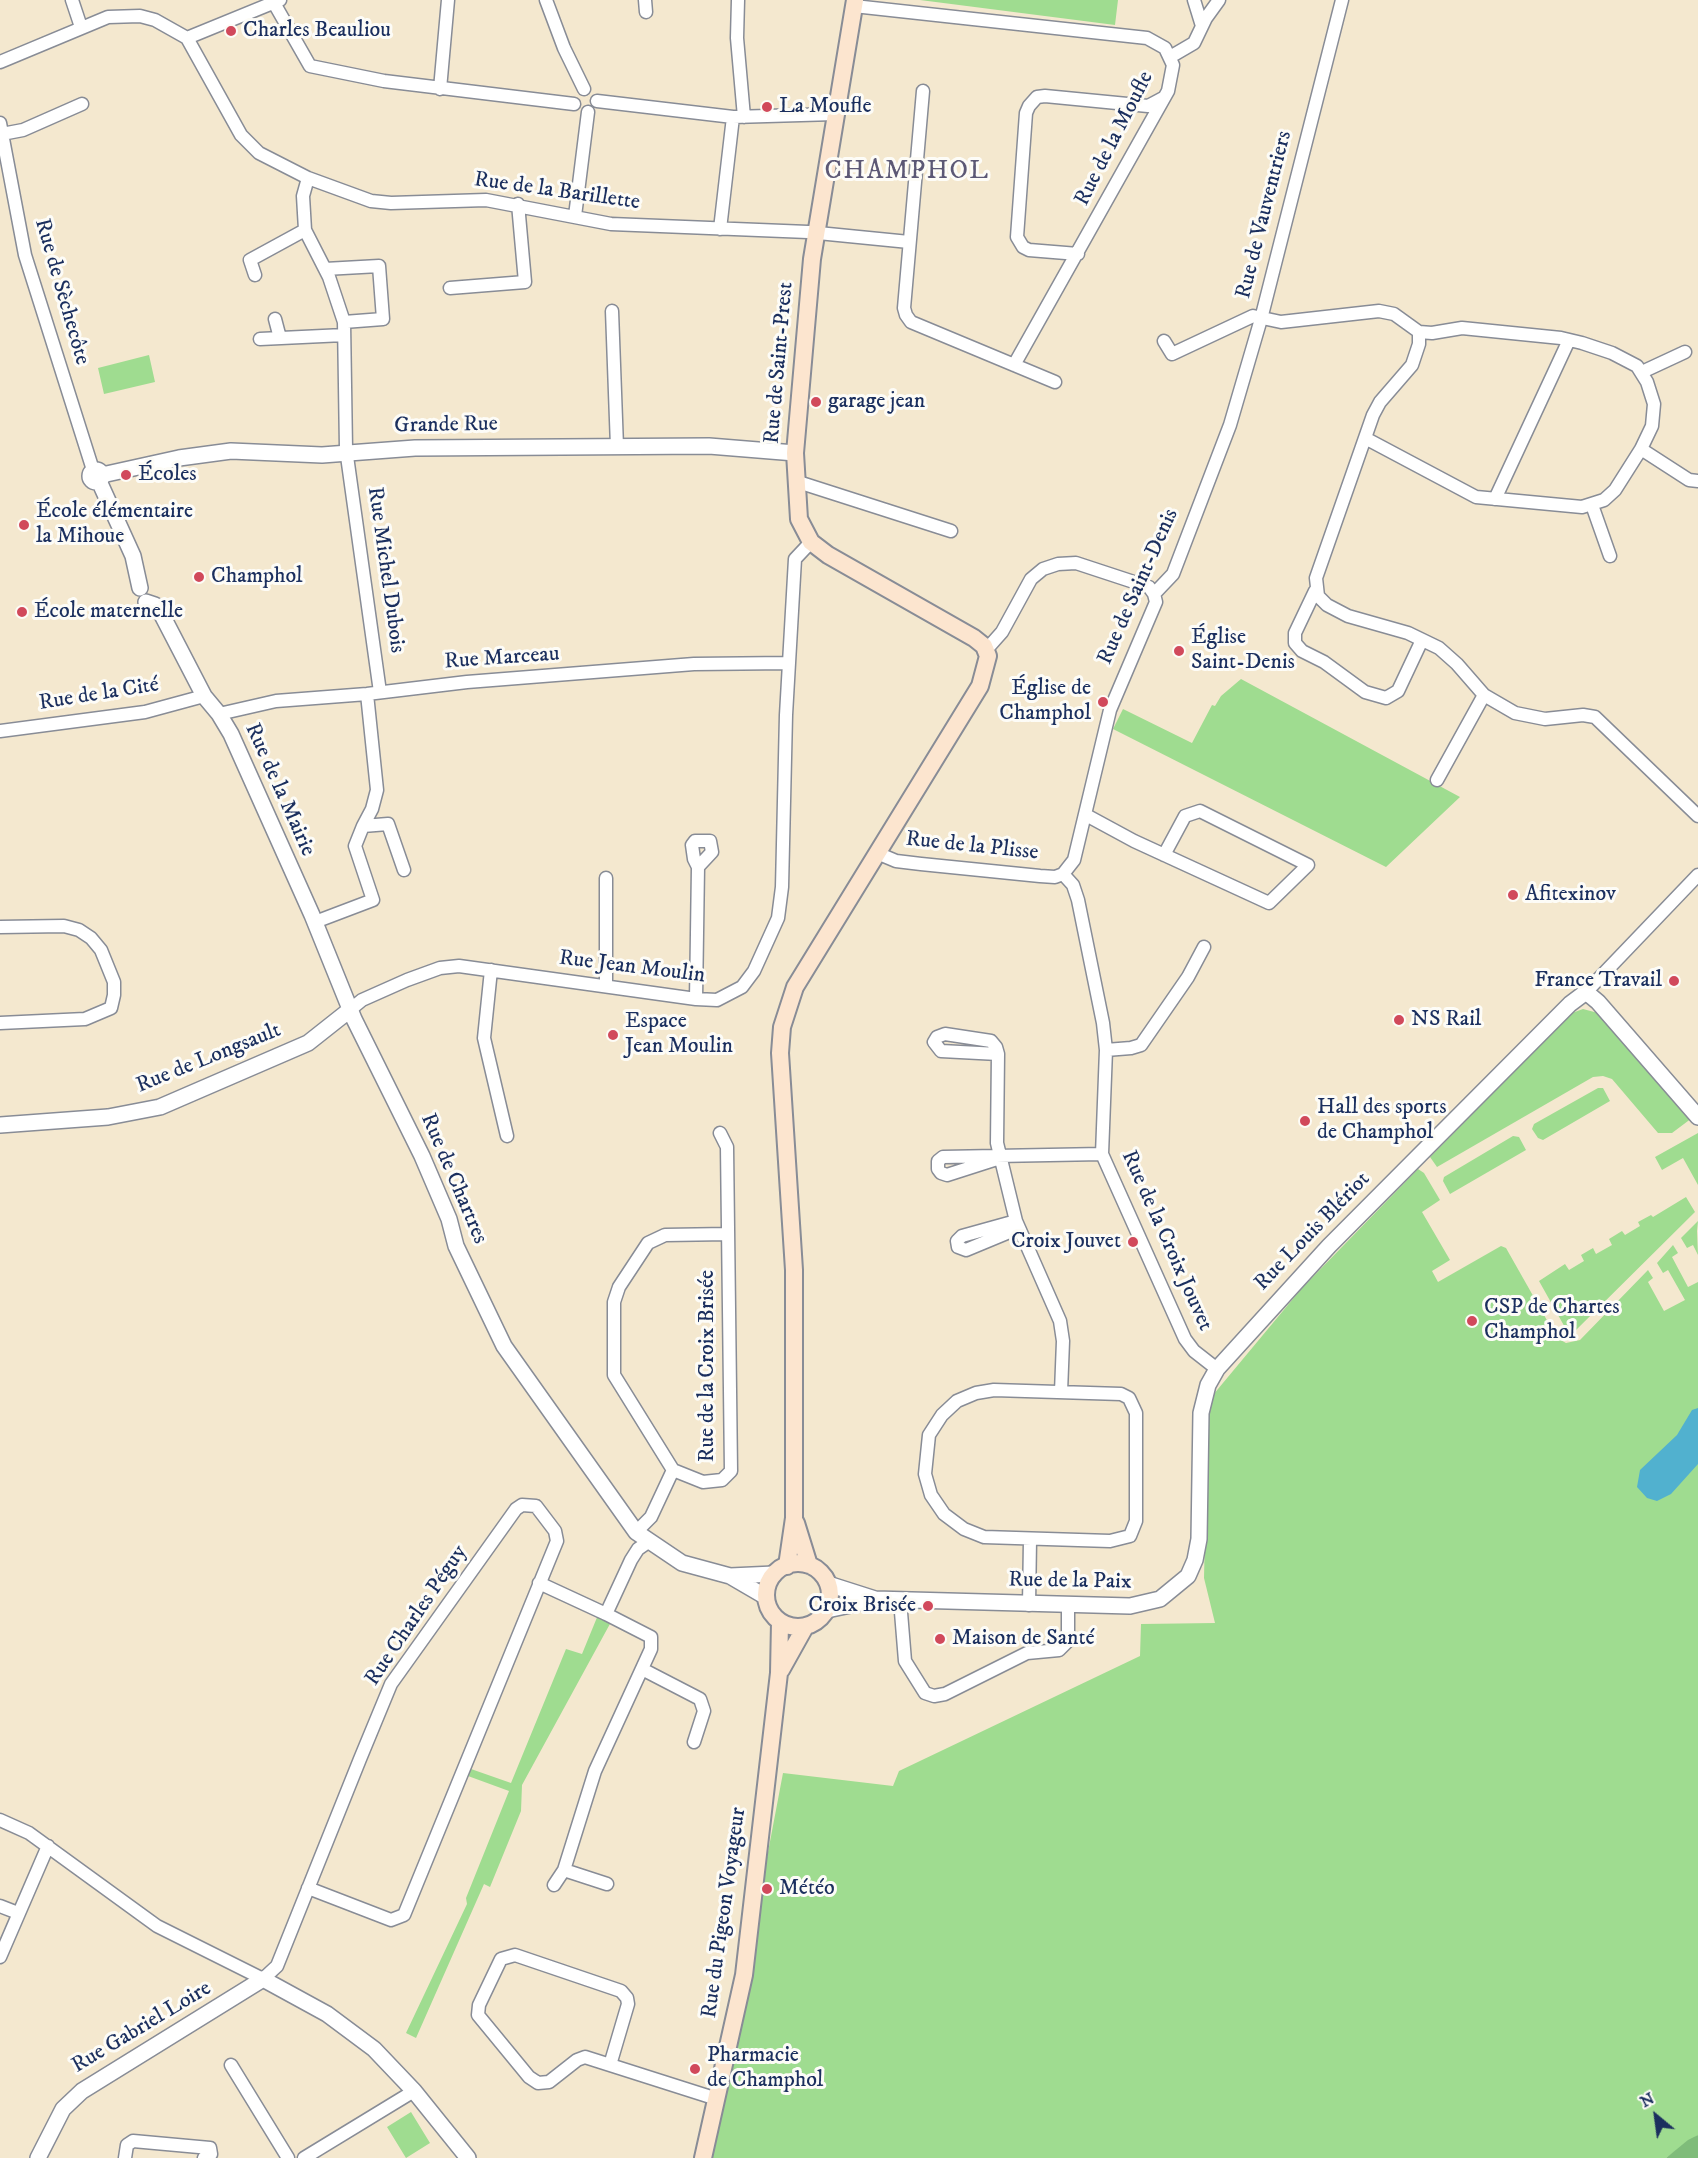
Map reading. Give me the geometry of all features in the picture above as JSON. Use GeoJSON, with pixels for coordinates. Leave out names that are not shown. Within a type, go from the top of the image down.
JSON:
{"type":"FeatureCollection","features":[{"type":"Feature","properties":{"kind":"main road","name":"Rue de Saint-Prest"},"geometry":{"type":"LineString","coordinates":[[811,542],[799,519],[795,453],[816,233],[854,3]]}},
{"type":"Feature","properties":{"kind":"main road"},"geometry":{"type":"LineString","coordinates":[[781,1570],[808,1565],[820,1572],[828,1584],[831,1597],[827,1610],[818,1621],[805,1627],[792,1627],[780,1622],[770,1611],[766,1597],[768,1585],[781,1570],[794,1518],[794,1270],[780,1053],[782,1027],[795,987],[980,687],[986,672],[986,650],[974,638],[828,555],[811,542]]}},
{"type":"Feature","properties":{"kind":"main road"},"geometry":{"type":"LineString","coordinates":[[794,1518],[808,1565]]}},
{"type":"Feature","properties":{"kind":"main road","name":"Rue du Pigeon Voyageur"},"geometry":{"type":"LineString","coordinates":[[704,2158],[744,1976],[779,1673],[780,1622]]}},
{"type":"Feature","properties":{"kind":"main road","name":"Rue du Pigeon Voyageur"},"geometry":{"type":"LineString","coordinates":[[779,1673],[805,1627]]}},
{"type":"Feature","properties":{"kind":"street"},"geometry":{"type":"LineString","coordinates":[[72,0],[81,27]]}},
{"type":"Feature","properties":{"kind":"street"},"geometry":{"type":"LineString","coordinates":[[440,89],[447,0]]}},
{"type":"Feature","properties":{"kind":"street"},"geometry":{"type":"LineString","coordinates":[[546,0],[564,48],[584,89]]}},
{"type":"Feature","properties":{"kind":"street"},"geometry":{"type":"LineString","coordinates":[[720,229],[739,117],[738,0]]}},
{"type":"Feature","properties":{"kind":"street"},"geometry":{"type":"LineString","coordinates":[[1194,0],[1202,26]]}},
{"type":"Feature","properties":{"kind":"street"},"geometry":{"type":"LineString","coordinates":[[1170,57],[1194,43],[1219,0]]}},
{"type":"Feature","properties":{"kind":"street","name":"Rue de Vauventriers"},"geometry":{"type":"LineString","coordinates":[[1164,340],[1172,354],[1254,315],[1260,319],[1342,0]]}},
{"type":"Feature","properties":{"kind":"street"},"geometry":{"type":"LineString","coordinates":[[0,62],[108,17],[140,16],[165,25],[187,38],[277,2],[310,66],[384,81],[574,104],[580,111],[588,112],[594,108],[597,101],[592,91],[584,89],[575,95],[574,104]]}},
{"type":"Feature","properties":{"kind":"street","name":"Rue de la Moufle"},"geometry":{"type":"LineString","coordinates":[[854,3],[1146,38],[1165,48],[1170,57],[1173,71],[1165,97],[1014,365]]}},
{"type":"Feature","properties":{"kind":"street","name":"Rue de la Barillette"},"geometry":{"type":"LineString","coordinates":[[187,38],[241,135],[259,153],[308,178],[371,201],[391,203],[486,200],[518,204],[611,224],[816,233]]}},
{"type":"Feature","properties":{"kind":"street"},"geometry":{"type":"LineString","coordinates":[[923,91],[904,308],[911,322],[1055,382]]}},
{"type":"Feature","properties":{"kind":"street"},"geometry":{"type":"LineString","coordinates":[[1078,254],[1029,250],[1023,247],[1017,237],[1026,113],[1029,106],[1037,97],[1045,96],[1148,106],[1165,97]]}},
{"type":"Feature","properties":{"kind":"street"},"geometry":{"type":"LineString","coordinates":[[597,101],[739,117],[835,114]]}},
{"type":"Feature","properties":{"kind":"street"},"geometry":{"type":"LineString","coordinates":[[1,128],[23,130],[82,104]]}},
{"type":"Feature","properties":{"kind":"street"},"geometry":{"type":"LineString","coordinates":[[576,216],[588,112]]}},
{"type":"Feature","properties":{"kind":"street","name":"Rue de Sèchecôte"},"geometry":{"type":"LineString","coordinates":[[1,128],[25,255],[98,475]]}},
{"type":"Feature","properties":{"kind":"street"},"geometry":{"type":"LineString","coordinates":[[255,275],[250,260],[305,230],[303,196],[308,178]]}},
{"type":"Feature","properties":{"kind":"street"},"geometry":{"type":"LineString","coordinates":[[450,288],[525,282],[518,204]]}},
{"type":"Feature","properties":{"kind":"street","name":"Rue Michel Dubois"},"geometry":{"type":"LineString","coordinates":[[305,230],[337,294],[344,322],[348,454],[373,693],[376,790],[372,809],[355,846],[373,900],[315,922]]}},
{"type":"Feature","properties":{"kind":"street"},"geometry":{"type":"LineString","coordinates":[[816,233],[909,239]]}},
{"type":"Feature","properties":{"kind":"street"},"geometry":{"type":"LineString","coordinates":[[326,269],[379,266],[383,319],[344,322]]}},
{"type":"Feature","properties":{"kind":"street"},"geometry":{"type":"LineString","coordinates":[[612,310],[617,447]]}},
{"type":"Feature","properties":{"kind":"street"},"geometry":{"type":"LineString","coordinates":[[1260,319],[1281,321],[1379,311],[1394,314],[1419,332],[1432,333],[1462,328],[1569,340],[1612,353],[1642,372],[1654,404],[1652,426],[1641,449],[1615,490],[1604,500],[1582,507],[1476,497],[1365,438]]}},
{"type":"Feature","properties":{"kind":"street"},"geometry":{"type":"LineString","coordinates":[[275,319],[280,338]]}},
{"type":"Feature","properties":{"kind":"street","name":"Rue de Saint-Denis"},"geometry":{"type":"LineString","coordinates":[[1064,874],[1074,860],[1110,710],[1156,602],[1154,594],[1173,574],[1230,425],[1260,319]]}},
{"type":"Feature","properties":{"kind":"street"},"geometry":{"type":"LineString","coordinates":[[1419,332],[1419,344],[1412,365],[1380,402],[1365,438],[1316,578],[1315,591],[1295,633],[1295,643],[1302,651],[1323,662],[1365,693],[1386,698],[1398,691],[1422,640]]}},
{"type":"Feature","properties":{"kind":"street"},"geometry":{"type":"LineString","coordinates":[[260,339],[344,335]]}},
{"type":"Feature","properties":{"kind":"street"},"geometry":{"type":"LineString","coordinates":[[1495,498],[1569,340]]}},
{"type":"Feature","properties":{"kind":"street"},"geometry":{"type":"LineString","coordinates":[[1642,372],[1685,352]]}},
{"type":"Feature","properties":{"kind":"street","name":"Grande Rue"},"geometry":{"type":"LineString","coordinates":[[98,475],[179,458],[231,451],[348,454],[415,448],[709,446],[795,453]]}},
{"type":"Feature","properties":{"kind":"street"},"geometry":{"type":"LineString","coordinates":[[1641,449],[1689,480],[1698,481]]}},
{"type":"Feature","properties":{"kind":"street","name":"Rue de la Mairie"},"geometry":{"type":"LineString","coordinates":[[98,475],[133,556],[143,595],[161,613],[204,696],[219,714],[315,922],[351,1009]]}},
{"type":"Feature","properties":{"kind":"street"},"geometry":{"type":"LineString","coordinates":[[795,481],[951,531]]}},
{"type":"Feature","properties":{"kind":"street"},"geometry":{"type":"LineString","coordinates":[[1592,505],[1610,556]]}},
{"type":"Feature","properties":{"kind":"street","name":"Rue Jean Moulin"},"geometry":{"type":"LineString","coordinates":[[351,1009],[362,1000],[440,968],[459,966],[696,999],[717,1000],[742,987],[754,971],[778,918],[782,887],[789,663],[795,559],[811,542]]}},
{"type":"Feature","properties":{"kind":"street"},"geometry":{"type":"LineString","coordinates":[[986,650],[1002,632],[1031,579],[1043,569],[1058,564],[1076,563],[1149,587],[1154,594]]}},
{"type":"Feature","properties":{"kind":"street"},"geometry":{"type":"LineString","coordinates":[[1315,591],[1321,601],[1348,616],[1422,640],[1446,653],[1484,695],[1515,713],[1545,719],[1583,715],[1595,717],[1698,816]]}},
{"type":"Feature","properties":{"kind":"street","name":"Rue Marceau"},"geometry":{"type":"LineString","coordinates":[[219,714],[276,701],[373,693],[467,681],[694,664],[789,663]]}},
{"type":"Feature","properties":{"kind":"street"},"geometry":{"type":"LineString","coordinates":[[1437,780],[1484,695]]}},
{"type":"Feature","properties":{"kind":"street","name":"Rue de la Cité"},"geometry":{"type":"LineString","coordinates":[[0,731],[145,712],[204,696]]}},
{"type":"Feature","properties":{"kind":"street"},"geometry":{"type":"LineString","coordinates":[[1086,815],[1164,855],[1269,903],[1308,864],[1200,811],[1185,816],[1164,855]]}},
{"type":"Feature","properties":{"kind":"street"},"geometry":{"type":"LineString","coordinates":[[363,826],[388,825],[404,870]]}},
{"type":"Feature","properties":{"kind":"street","name":"Rue de la Plisse"},"geometry":{"type":"LineString","coordinates":[[877,853],[896,861],[921,864],[1040,876],[1055,877],[1064,874]]}},
{"type":"Feature","properties":{"kind":"street"},"geometry":{"type":"LineString","coordinates":[[696,999],[698,867]]}},
{"type":"Feature","properties":{"kind":"street","name":"Rue de la Croix Jouvet"},"geometry":{"type":"LineString","coordinates":[[1064,874],[1073,885],[1078,900],[1106,1050],[1102,1154],[1185,1339],[1194,1351],[1217,1369]]}},
{"type":"Feature","properties":{"kind":"street","name":"Rue Louis Blériot"},"geometry":{"type":"LineString","coordinates":[[1217,1369],[1335,1240],[1570,1004],[1586,992],[1698,875]]}},
{"type":"Feature","properties":{"kind":"street"},"geometry":{"type":"LineString","coordinates":[[606,878],[606,986]]}},
{"type":"Feature","properties":{"kind":"street"},"geometry":{"type":"LineString","coordinates":[[0,927],[63,926],[79,930],[91,938],[101,950],[114,982],[111,1008],[85,1019],[0,1023]]}},
{"type":"Feature","properties":{"kind":"street"},"geometry":{"type":"LineString","coordinates":[[1106,1050],[1141,1045],[1188,977],[1204,948]]}},
{"type":"Feature","properties":{"kind":"street"},"geometry":{"type":"LineString","coordinates":[[491,970],[484,1038],[507,1136]]}},
{"type":"Feature","properties":{"kind":"street"},"geometry":{"type":"LineString","coordinates":[[1586,992],[1598,1002],[1698,1117]]}},
{"type":"Feature","properties":{"kind":"street","name":"Rue de Longsault"},"geometry":{"type":"LineString","coordinates":[[0,1125],[108,1117],[160,1107],[308,1043],[351,1009]]}},
{"type":"Feature","properties":{"kind":"street","name":"Rue de Chartres"},"geometry":{"type":"LineString","coordinates":[[351,1009],[422,1156],[449,1219],[456,1246],[497,1332],[517,1365],[642,1537]]}},
{"type":"Feature","properties":{"kind":"street"},"geometry":{"type":"LineString","coordinates":[[998,1054],[997,1143],[1017,1224],[1060,1321],[1063,1341],[1061,1392]]}},
{"type":"Feature","properties":{"kind":"street","name":"Rue de la Croix Brisée"},"geometry":{"type":"LineString","coordinates":[[720,1133],[727,1147],[731,1471],[722,1480],[703,1482],[673,1470],[614,1375],[614,1302],[619,1287],[648,1243],[665,1235],[728,1234]]}},
{"type":"Feature","properties":{"kind":"street"},"geometry":{"type":"LineString","coordinates":[[1000,1158],[1102,1154]]}},
{"type":"Feature","properties":{"kind":"street","name":"Rue de la Paix"},"geometry":{"type":"LineString","coordinates":[[827,1610],[875,1599],[1068,1606],[1145,1604],[1160,1599],[1188,1576],[1199,1539],[1203,1399],[1217,1369]]}},
{"type":"Feature","properties":{"kind":"street"},"geometry":{"type":"LineString","coordinates":[[994,1390],[1061,1392],[1121,1394],[1134,1404],[1136,1413],[1134,1529],[1130,1536],[1121,1540],[1030,1540],[984,1537],[964,1529],[944,1514],[931,1495],[925,1474],[929,1435],[942,1415],[957,1401],[976,1393],[994,1390]]}},
{"type":"Feature","properties":{"kind":"street","name":"Rue de la Croix Brisée"},"geometry":{"type":"LineString","coordinates":[[642,1537],[673,1470]]}},
{"type":"Feature","properties":{"kind":"street","name":"Rue Charles Péguy"},"geometry":{"type":"LineString","coordinates":[[263,1979],[277,1966],[308,1888],[391,1684],[516,1509],[522,1505],[536,1506],[557,1536],[404,1915],[391,1920],[308,1888]]}},
{"type":"Feature","properties":{"kind":"street"},"geometry":{"type":"LineString","coordinates":[[606,1614],[642,1537],[682,1563],[730,1575],[766,1597]]}},
{"type":"Feature","properties":{"kind":"street"},"geometry":{"type":"LineString","coordinates":[[1029,1605],[1030,1540]]}},
{"type":"Feature","properties":{"kind":"street"},"geometry":{"type":"LineString","coordinates":[[730,1575],[781,1570]]}},
{"type":"Feature","properties":{"kind":"street"},"geometry":{"type":"LineString","coordinates":[[539,1583],[651,1637],[651,1649],[595,1771],[564,1870],[554,1885]]}},
{"type":"Feature","properties":{"kind":"street","name":"Rue de la Paix"},"geometry":{"type":"LineString","coordinates":[[828,1584],[875,1599]]}},
{"type":"Feature","properties":{"kind":"street"},"geometry":{"type":"LineString","coordinates":[[900,1600],[905,1661],[925,1693],[934,1696],[945,1694],[1027,1653],[1059,1650],[1068,1641],[1068,1606]]}},
{"type":"Feature","properties":{"kind":"street"},"geometry":{"type":"LineString","coordinates":[[642,1669],[700,1699],[704,1711],[694,1742]]}},
{"type":"Feature","properties":{"kind":"street"},"geometry":{"type":"LineString","coordinates":[[0,1821],[29,1833],[157,1926],[263,1979],[350,2029],[414,2091],[468,2158]]}},
{"type":"Feature","properties":{"kind":"street"},"geometry":{"type":"LineString","coordinates":[[0,1957],[48,1846]]}},
{"type":"Feature","properties":{"kind":"street"},"geometry":{"type":"LineString","coordinates":[[564,1870],[607,1884]]}},
{"type":"Feature","properties":{"kind":"street"},"geometry":{"type":"LineString","coordinates":[[0,1905],[18,1912]]}},
{"type":"Feature","properties":{"kind":"street"},"geometry":{"type":"LineString","coordinates":[[610,2065],[628,2004],[621,1990],[515,1954],[501,1959],[479,2005],[478,2014],[530,2077],[538,2083],[549,2082],[577,2060],[585,2057],[610,2065],[717,2099]]}},
{"type":"Feature","properties":{"kind":"street","name":"Rue Gabriel Loire"},"geometry":{"type":"LineString","coordinates":[[38,2158],[63,2109],[82,2091],[263,1979]]}},
{"type":"Feature","properties":{"kind":"street"},"geometry":{"type":"LineString","coordinates":[[231,2065],[288,2158]]}},
{"type":"Feature","properties":{"kind":"street"},"geometry":{"type":"LineString","coordinates":[[304,2158],[414,2091]]}},
{"type":"Feature","properties":{"kind":"street"},"geometry":{"type":"LineString","coordinates":[[125,2158],[127,2145],[133,2141],[210,2148],[211,2154],[204,2158]]}},
{"type":"Feature","properties":{"kind":"green space"},"geometry":{"type":"Polygon","coordinates":[[[920,0],[1118,0],[1115,25],[920,0]]]}},
{"type":"Feature","properties":{"kind":"green space"},"geometry":{"type":"Polygon","coordinates":[[[149,355],[155,382],[104,394],[98,368],[149,355]]]}},
{"type":"Feature","properties":{"kind":"green space"},"geometry":{"type":"Polygon","coordinates":[[[1241,679],[1460,797],[1386,867],[1113,729],[1123,709],[1192,743],[1212,705],[1215,706],[1221,696],[1241,679]]]}},
{"type":"Feature","properties":{"kind":"green space"},"geometry":{"type":"Polygon","coordinates":[[[1583,1009],[1598,1013],[1692,1118],[1672,1133],[1658,1133],[1612,1079],[1603,1076],[1593,1077],[1437,1167],[1430,1157],[1572,1013],[1583,1009]]]}},
{"type":"Feature","properties":{"kind":"green space"},"geometry":{"type":"Polygon","coordinates":[[[1598,1088],[1603,1088],[1610,1101],[1543,1140],[1538,1138],[1532,1129],[1534,1124],[1598,1088]]]}},
{"type":"Feature","properties":{"kind":"green space"},"geometry":{"type":"Polygon","coordinates":[[[1698,1133],[1698,1185],[1683,1158],[1662,1170],[1655,1157],[1698,1133]]]}},
{"type":"Feature","properties":{"kind":"green space"},"geometry":{"type":"Polygon","coordinates":[[[1513,1136],[1519,1137],[1526,1150],[1450,1194],[1443,1181],[1444,1177],[1513,1136]]]}},
{"type":"Feature","properties":{"kind":"green space"},"geometry":{"type":"Polygon","coordinates":[[[1418,1169],[1424,1173],[1440,1200],[1422,1212],[1450,1260],[1432,1271],[1438,1282],[1501,1246],[1506,1248],[1557,1338],[1566,1343],[1580,1340],[1648,1270],[1653,1278],[1648,1282],[1664,1311],[1685,1300],[1668,1270],[1663,1273],[1657,1263],[1673,1245],[1678,1253],[1672,1257],[1688,1287],[1698,1282],[1698,2135],[1666,2158],[710,2158],[783,1773],[893,1786],[899,1771],[1140,1656],[1141,1624],[1215,1623],[1204,1578],[1208,1401],[1302,1288],[1418,1169]]]}},
{"type":"Feature","properties":{"kind":"green space"},"geometry":{"type":"Polygon","coordinates":[[[1686,1197],[1695,1212],[1573,1333],[1567,1331],[1539,1281],[1565,1264],[1569,1270],[1584,1261],[1581,1255],[1593,1248],[1596,1254],[1612,1245],[1609,1239],[1622,1231],[1625,1235],[1640,1226],[1638,1222],[1651,1215],[1653,1217],[1686,1197]]]}},
{"type":"Feature","properties":{"kind":"green space"},"geometry":{"type":"Polygon","coordinates":[[[1698,1221],[1698,1255],[1693,1245],[1687,1248],[1681,1238],[1698,1221]]]}},
{"type":"Feature","properties":{"kind":"green space"},"geometry":{"type":"Polygon","coordinates":[[[598,1615],[611,1622],[522,1785],[521,1811],[490,1887],[484,1884],[416,2038],[406,2033],[467,1904],[466,1898],[509,1791],[468,1776],[471,1769],[511,1783],[566,1649],[582,1654],[598,1615]]]}},
{"type":"Feature","properties":{"kind":"green space"},"geometry":{"type":"Polygon","coordinates":[[[411,2112],[430,2143],[406,2158],[387,2127],[411,2112]]]}},
{"type":"Feature","properties":{"kind":"green space"},"geometry":{"type":"Polygon","coordinates":[[[1698,2135],[1698,2158],[1666,2158],[1688,2140],[1698,2135]]]}},
{"type":"Feature","properties":{"kind":"water"},"geometry":{"type":"Polygon","coordinates":[[[1698,1408],[1698,1464],[1671,1494],[1657,1501],[1647,1498],[1637,1487],[1640,1470],[1677,1435],[1692,1410],[1698,1408]]]}},
{"type":"Feature","properties":{"kind":"place","name":"Charles Beauliou"},"geometry":{"type":"Point","coordinates":[231,31]}},
{"type":"Feature","properties":{"kind":"place","name":"La Moufle"},"geometry":{"type":"Point","coordinates":[767,107]}},
{"type":"Feature","properties":{"kind":"place","name":"garage jean"},"geometry":{"type":"Point","coordinates":[816,402]}},
{"type":"Feature","properties":{"kind":"place","name":"Écoles"},"geometry":{"type":"Point","coordinates":[126,475]}},
{"type":"Feature","properties":{"kind":"place","name":"École élémentaire la Mihoue"},"geometry":{"type":"Point","coordinates":[24,525]}},
{"type":"Feature","properties":{"kind":"place","name":"Champhol"},"geometry":{"type":"Point","coordinates":[199,577]}},
{"type":"Feature","properties":{"kind":"place","name":"École maternelle"},"geometry":{"type":"Point","coordinates":[22,612]}},
{"type":"Feature","properties":{"kind":"place","name":"Église Saint-Denis"},"geometry":{"type":"Point","coordinates":[1179,651]}},
{"type":"Feature","properties":{"kind":"place","name":"Église de Champhol"},"geometry":{"type":"Point","coordinates":[1103,702]}},
{"type":"Feature","properties":{"kind":"place","name":"Afitexinov"},"geometry":{"type":"Point","coordinates":[1513,895]}},
{"type":"Feature","properties":{"kind":"place","name":"France Travail"},"geometry":{"type":"Point","coordinates":[1674,981]}},
{"type":"Feature","properties":{"kind":"place","name":"NS Rail"},"geometry":{"type":"Point","coordinates":[1399,1020]}},
{"type":"Feature","properties":{"kind":"place","name":"Espace Jean Moulin"},"geometry":{"type":"Point","coordinates":[613,1035]}},
{"type":"Feature","properties":{"kind":"place","name":"Hall des sports de Champhol"},"geometry":{"type":"Point","coordinates":[1305,1121]}},
{"type":"Feature","properties":{"kind":"place","name":"Croix Jouvet"},"geometry":{"type":"Point","coordinates":[1133,1242]}},
{"type":"Feature","properties":{"kind":"place","name":"CSP de Chartes Champhol"},"geometry":{"type":"Point","coordinates":[1472,1321]}},
{"type":"Feature","properties":{"kind":"place","name":"Croix Brisée"},"geometry":{"type":"Point","coordinates":[928,1606]}},
{"type":"Feature","properties":{"kind":"place","name":"Maison de Santé"},"geometry":{"type":"Point","coordinates":[940,1639]}},
{"type":"Feature","properties":{"kind":"place","name":"Météo"},"geometry":{"type":"Point","coordinates":[767,1889]}},
{"type":"Feature","properties":{"kind":"place","name":"Pharmacie de Champhol"},"geometry":{"type":"Point","coordinates":[695,2069]}},
{"type":"Feature","properties":{"kind":"district","name":"CHAMPHOL"},"geometry":{"type":"Point","coordinates":[907,173]}}]}
